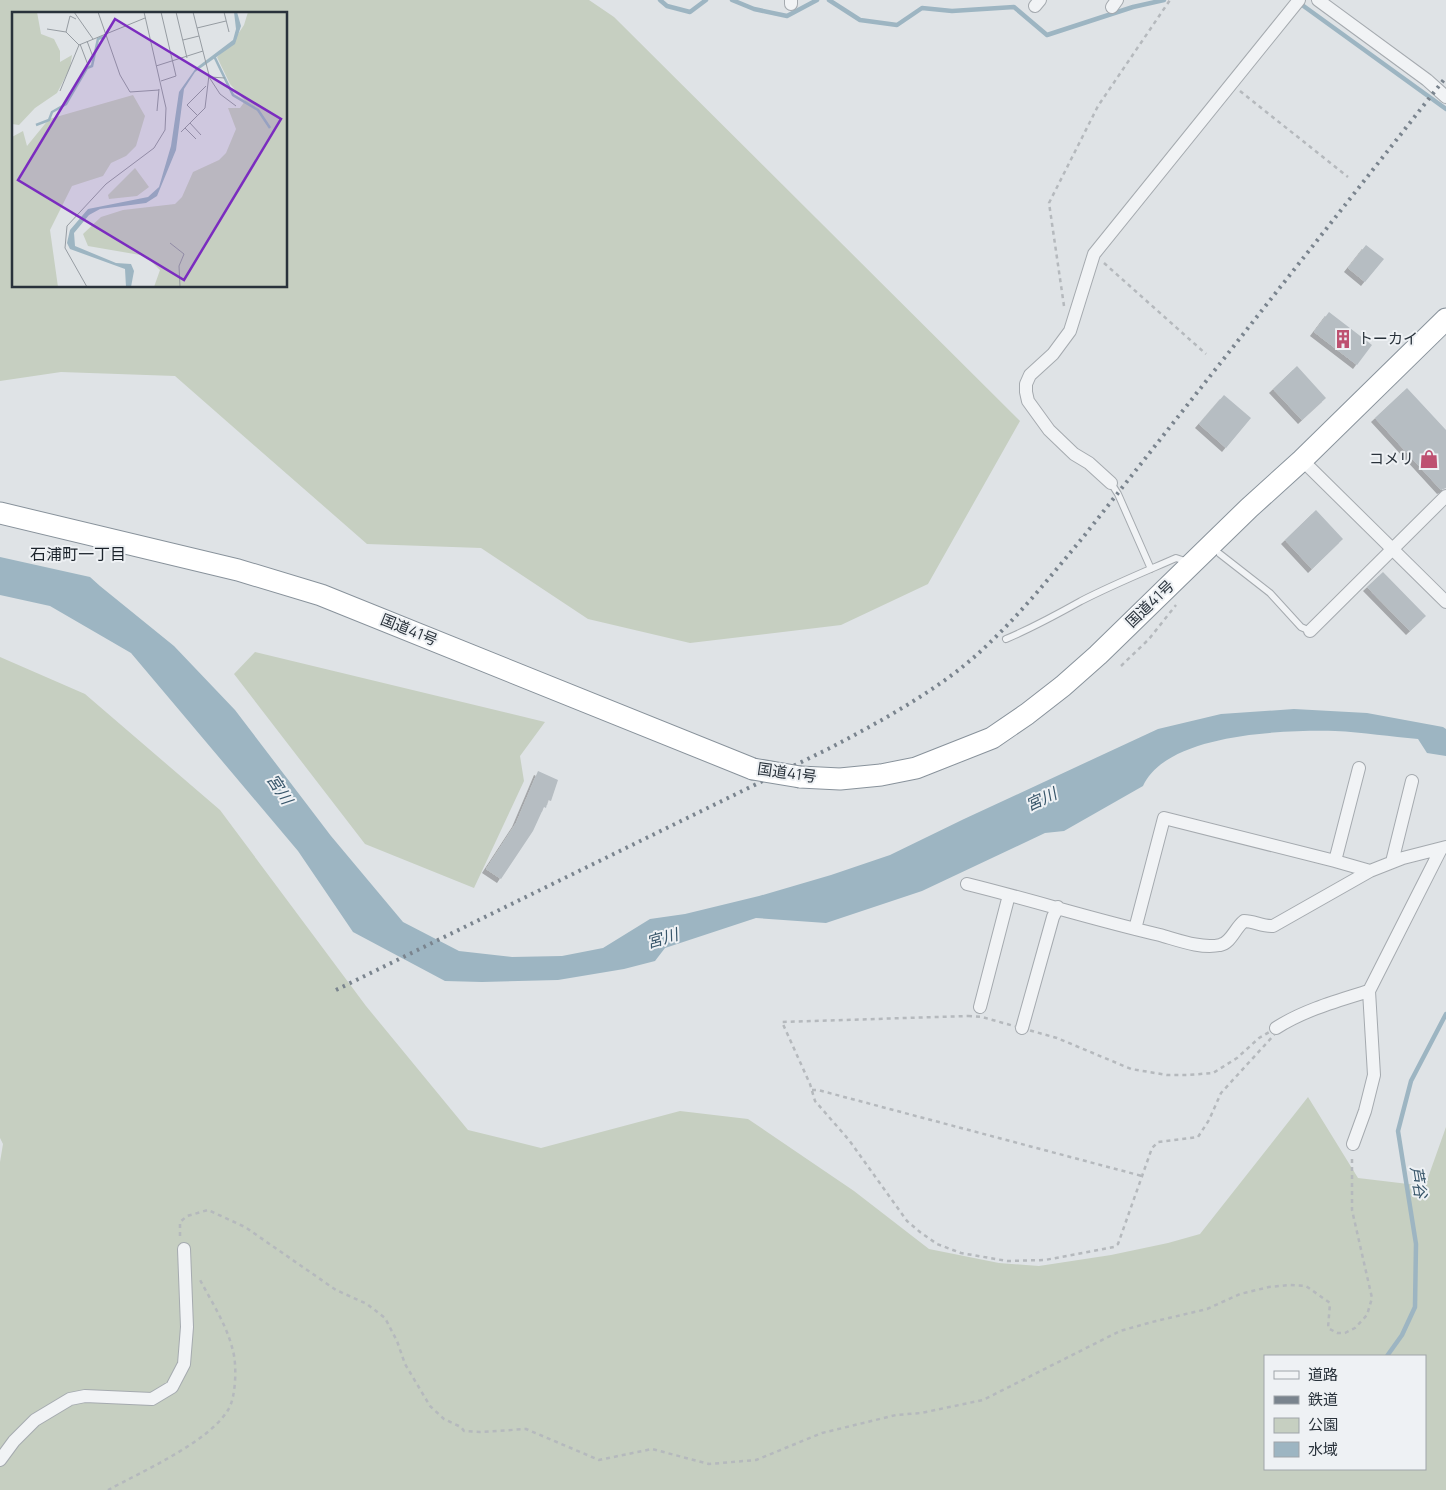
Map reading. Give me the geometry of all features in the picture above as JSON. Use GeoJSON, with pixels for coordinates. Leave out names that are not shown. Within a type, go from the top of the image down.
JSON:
{"type":"FeatureCollection","features":[{"type":"Feature","properties":{"kind":"highway","name":"国道41号"},"geometry":{"type":"LineString","coordinates":[[0,513],[238,570],[321,595],[753,769],[800,777],[840,779],[881,775],[916,768],[992,738],[1063,686],[1302,460],[1446,319]]}},
{"type":"Feature","properties":{"kind":"street"},"geometry":{"type":"LineString","coordinates":[[1318,0],[1427,80],[1446,97]]}},
{"type":"Feature","properties":{"kind":"street"},"geometry":{"type":"LineString","coordinates":[[1111,483],[1089,462],[1074,454],[1049,430],[1028,401],[1026,384],[1030,375],[1053,354],[1070,332],[1094,254],[1296,3]]}},
{"type":"Feature","properties":{"kind":"street"},"geometry":{"type":"LineString","coordinates":[[1302,460],[1446,602]]}},
{"type":"Feature","properties":{"kind":"street"},"geometry":{"type":"LineString","coordinates":[[1310,631],[1446,496]]}},
{"type":"Feature","properties":{"kind":"street"},"geometry":{"type":"LineString","coordinates":[[1335,861],[1359,768]]}},
{"type":"Feature","properties":{"kind":"street"},"geometry":{"type":"LineString","coordinates":[[1392,862],[1412,781]]}},
{"type":"Feature","properties":{"kind":"street"},"geometry":{"type":"LineString","coordinates":[[1135,929],[1164,818],[1370,871]]}},
{"type":"Feature","properties":{"kind":"street"},"geometry":{"type":"LineString","coordinates":[[967,884],[1204,946],[1223,945],[1244,921],[1268,927],[1273,926],[1370,871],[1403,858],[1444,852]]}},
{"type":"Feature","properties":{"kind":"street"},"geometry":{"type":"LineString","coordinates":[[1353,1144],[1365,1111],[1374,1074],[1369,991],[1444,852]]}},
{"type":"Feature","properties":{"kind":"street"},"geometry":{"type":"LineString","coordinates":[[980,1008],[1008,895]]}},
{"type":"Feature","properties":{"kind":"street"},"geometry":{"type":"LineString","coordinates":[[1022,1028],[1053,917],[1058,908]]}},
{"type":"Feature","properties":{"kind":"street"},"geometry":{"type":"LineString","coordinates":[[1276,1028],[1288,1020],[1323,1006],[1369,991]]}},
{"type":"Feature","properties":{"kind":"street"},"geometry":{"type":"LineString","coordinates":[[0,1460],[14,1441],[35,1420],[70,1399],[85,1396],[152,1399],[172,1387],[184,1364],[187,1327],[184,1249]]}},
{"type":"Feature","properties":{"kind":"lane"},"geometry":{"type":"LineString","coordinates":[[1111,483],[1118,494],[1151,569]]}},
{"type":"Feature","properties":{"kind":"lane"},"geometry":{"type":"LineString","coordinates":[[1220,554],[1270,593],[1301,627],[1310,631]]}},
{"type":"Feature","properties":{"kind":"lane"},"geometry":{"type":"LineString","coordinates":[[1006,639],[1036,626],[1080,602],[1176,558],[1191,564]]}},
{"type":"Feature","properties":{"kind":"path"},"geometry":{"type":"LineString","coordinates":[[1070,332],[1065,312],[1049,202],[1098,106],[1170,0]]}},
{"type":"Feature","properties":{"kind":"path"},"geometry":{"type":"LineString","coordinates":[[1231,84],[1348,177]]}},
{"type":"Feature","properties":{"kind":"path"},"geometry":{"type":"LineString","coordinates":[[1094,254],[1206,354]]}},
{"type":"Feature","properties":{"kind":"path"},"geometry":{"type":"LineString","coordinates":[[1121,666],[1149,639],[1178,603]]}},
{"type":"Feature","properties":{"kind":"path"},"geometry":{"type":"LineString","coordinates":[[982,1017],[1057,1038],[1131,1069],[1154,1073],[1188,1075],[1213,1073],[1222,1069],[1259,1038],[1276,1028],[1274,1035],[1221,1092],[1209,1120],[1198,1137],[1158,1142],[1152,1148],[1118,1244],[1114,1247],[1045,1260],[1007,1260],[961,1253],[937,1244],[907,1221],[849,1140],[815,1101],[782,1022],[982,1017]]}},
{"type":"Feature","properties":{"kind":"path"},"geometry":{"type":"LineString","coordinates":[[812,1090],[818,1090],[1142,1176]]}},
{"type":"Feature","properties":{"kind":"path"},"geometry":{"type":"LineString","coordinates":[[184,1249],[179,1233],[180,1222],[187,1216],[208,1210],[245,1227],[336,1290],[367,1304],[385,1318],[397,1341],[405,1364],[430,1406],[444,1420],[461,1427],[464,1431],[480,1432],[526,1429],[599,1460],[652,1449],[709,1464],[756,1460],[822,1433],[896,1415],[921,1413],[983,1400],[1120,1331],[1207,1308],[1240,1294],[1268,1287],[1306,1286],[1330,1303],[1328,1328],[1337,1333],[1345,1333],[1355,1328],[1367,1314],[1372,1298],[1352,1210],[1353,1144]]}},
{"type":"Feature","properties":{"kind":"path"},"geometry":{"type":"LineString","coordinates":[[108,1490],[191,1445],[216,1425],[228,1410],[235,1392],[234,1351],[198,1275]]}},
{"type":"Feature","properties":{"kind":"green space"},"geometry":{"type":"Polygon","coordinates":[[[0,0],[589,0],[614,17],[1020,421],[928,584],[841,625],[690,643],[588,619],[481,548],[367,544],[175,376],[61,372],[0,381],[0,0]]]}},
{"type":"Feature","properties":{"kind":"green space"},"geometry":{"type":"Polygon","coordinates":[[[255,652],[545,722],[520,756],[524,781],[474,888],[365,844],[234,674],[255,652]]]}},
{"type":"Feature","properties":{"kind":"green space"},"geometry":{"type":"Polygon","coordinates":[[[0,657],[85,694],[220,810],[366,1006],[468,1130],[541,1148],[680,1111],[748,1119],[854,1191],[929,1249],[999,1263],[1039,1266],[1111,1255],[1200,1234],[1308,1097],[1358,1178],[1425,1186],[1446,1127],[1446,1490],[0,1490],[0,1162],[3,1144],[0,1138],[0,657]]]}},
{"type":"Feature","properties":{"kind":"water","name":"宮川"},"geometry":{"type":"Polygon","coordinates":[[[0,557],[90,577],[174,646],[235,710],[331,836],[403,922],[459,951],[512,957],[562,956],[603,948],[650,919],[685,914],[759,896],[890,855],[1158,729],[1221,714],[1294,709],[1367,713],[1443,727],[1446,729],[1446,756],[1427,753],[1418,739],[1356,732],[1287,732],[1229,738],[1201,745],[1176,755],[1156,768],[1143,786],[1064,831],[1045,833],[922,891],[826,923],[756,918],[665,948],[655,961],[624,969],[558,980],[445,981],[353,932],[298,851],[131,653],[50,606],[0,595],[0,557]]]}},
{"type":"Feature","properties":{"kind":"building"},"geometry":{"type":"Polygon","coordinates":[[[1366,245],[1384,259],[1365,282],[1348,268],[1366,245]]]}},
{"type":"Feature","properties":{"kind":"building","name":"トーカイ"},"geometry":{"type":"Polygon","coordinates":[[[1329,312],[1372,345],[1357,365],[1314,332],[1329,312]]]}},
{"type":"Feature","properties":{"kind":"building"},"geometry":{"type":"Polygon","coordinates":[[[1297,366],[1326,398],[1302,420],[1273,389],[1297,366]]]}},
{"type":"Feature","properties":{"kind":"building","name":"コメリ"},"geometry":{"type":"Polygon","coordinates":[[[1407,388],[1446,430],[1446,488],[1441,490],[1375,418],[1407,388]]]}},
{"type":"Feature","properties":{"kind":"building"},"geometry":{"type":"Polygon","coordinates":[[[1224,395],[1251,418],[1226,448],[1199,424],[1224,395]]]}},
{"type":"Feature","properties":{"kind":"building"},"geometry":{"type":"Polygon","coordinates":[[[1316,510],[1343,539],[1312,569],[1285,540],[1316,510]]]}},
{"type":"Feature","properties":{"kind":"building"},"geometry":{"type":"Polygon","coordinates":[[[1383,572],[1426,616],[1410,631],[1367,587],[1383,572]]]}},
{"type":"Feature","properties":{"kind":"building"},"geometry":{"type":"Polygon","coordinates":[[[538,771],[558,780],[551,801],[548,800],[546,808],[544,807],[533,831],[501,879],[486,869],[516,823],[538,771]]]}},
{"type":"Feature","properties":{"kind":"waterway"},"geometry":{"type":"LineString","coordinates":[[660,0],[667,6],[690,12],[706,0]]}},
{"type":"Feature","properties":{"kind":"waterway"},"geometry":{"type":"LineString","coordinates":[[732,0],[754,9],[787,16],[817,0]]}},
{"type":"Feature","properties":{"kind":"waterway"},"geometry":{"type":"LineString","coordinates":[[829,0],[860,20],[897,25],[922,8],[952,11],[1014,7],[1047,35],[1133,7],[1164,0]]}},
{"type":"Feature","properties":{"kind":"waterway"},"geometry":{"type":"LineString","coordinates":[[1298,2],[1446,109]]}},
{"type":"Feature","properties":{"kind":"waterway","name":"芦谷"},"geometry":{"type":"LineString","coordinates":[[1388,1355],[1402,1335],[1415,1307],[1416,1244],[1398,1131],[1411,1081],[1446,1014]]}},
{"type":"Feature","properties":{"kind":"railway"},"geometry":{"type":"LineString","coordinates":[[336,990],[828,749],[894,713],[956,672],[1008,625],[1084,536],[1446,77]]}},
{"type":"Feature","properties":{"kind":"place","name":"トーカイ"},"geometry":{"type":"Point","coordinates":[1343,339]}},
{"type":"Feature","properties":{"kind":"place","name":"コメリ"},"geometry":{"type":"Point","coordinates":[1429,459]}},
{"type":"Feature","properties":{"kind":"district","name":"石浦町一丁目"},"geometry":{"type":"Point","coordinates":[78,554]}}]}
